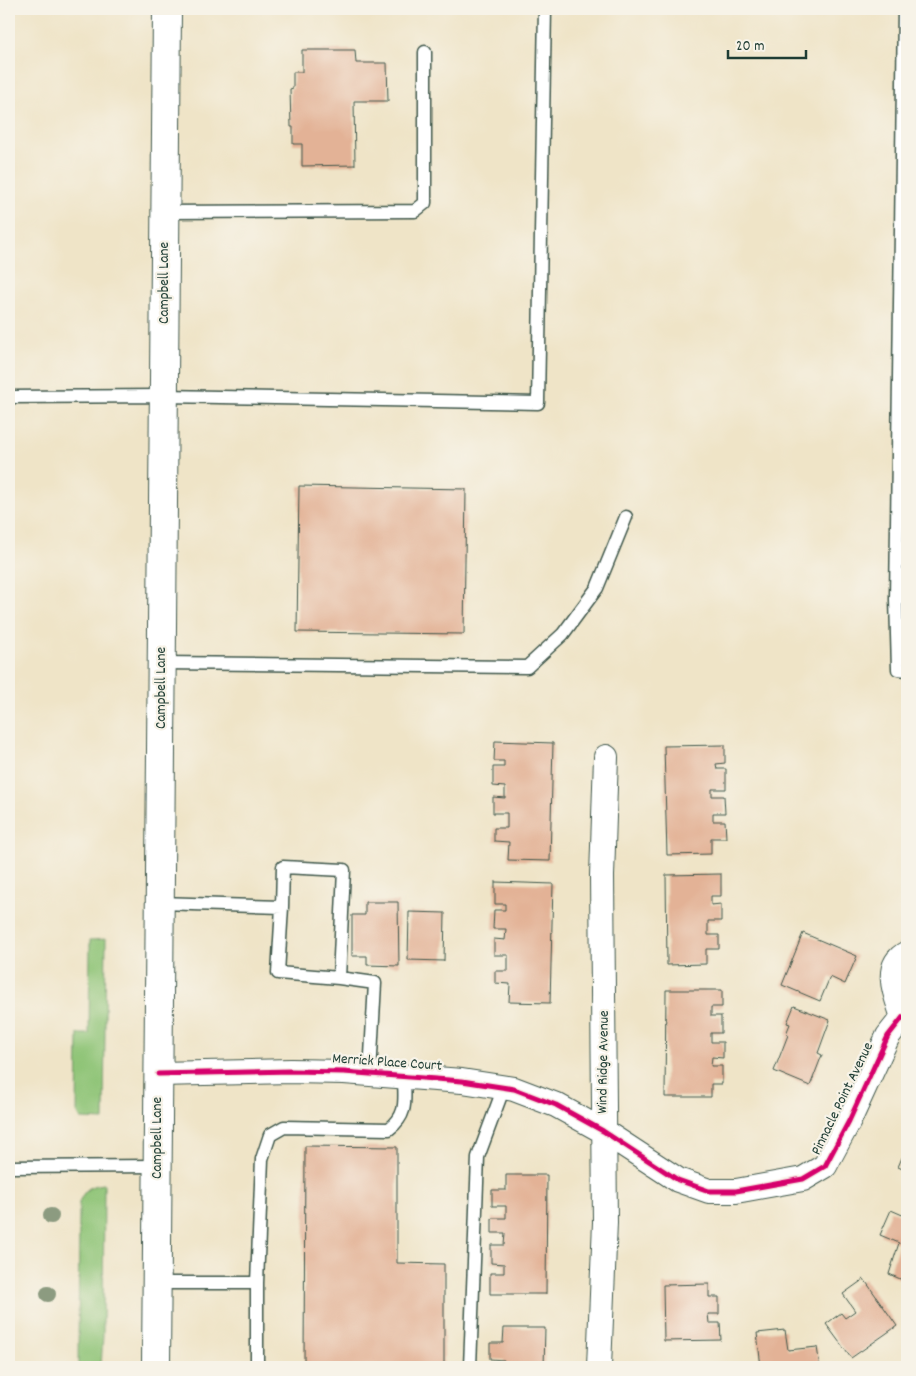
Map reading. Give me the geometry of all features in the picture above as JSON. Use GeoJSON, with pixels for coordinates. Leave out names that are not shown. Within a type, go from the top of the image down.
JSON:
{"type":"FeatureCollection","features":[{"type":"Feature","properties":{"kind":"main road","name":"Campbell Lane"},"geometry":{"type":"LineString","coordinates":[[156,1367],[167,9]]}},
{"type":"Feature","properties":{"kind":"street","name":"Wind Ridge Avenue"},"geometry":{"type":"LineString","coordinates":[[599,1367],[605,1222],[603,1131],[605,1010],[602,876],[606,757]]}},
{"type":"Feature","properties":{"kind":"street"},"geometry":{"type":"LineString","coordinates":[[905,1014],[894,987],[892,971],[902,956],[907,953]]}},
{"type":"Feature","properties":{"kind":"street","name":"Pinnacle Point Avenue"},"geometry":{"type":"LineString","coordinates":[[603,1131],[661,1171],[678,1180],[709,1191],[736,1191],[803,1179],[817,1173],[825,1166],[849,1121],[888,1036],[905,1014]]}},
{"type":"Feature","properties":{"kind":"street","name":"Merrick Place Court"},"geometry":{"type":"LineString","coordinates":[[158,1074],[291,1071],[404,1076],[504,1087],[537,1096],[603,1131]]}},
{"type":"Feature","properties":{"kind":"lane"},"geometry":{"type":"LineString","coordinates":[[9,397],[164,396],[538,403],[545,9]]}},
{"type":"Feature","properties":{"kind":"lane"},"geometry":{"type":"LineString","coordinates":[[904,9],[896,599],[898,669],[907,670]]}},
{"type":"Feature","properties":{"kind":"lane"},"geometry":{"type":"LineString","coordinates":[[166,212],[415,211],[425,203],[425,52]]}},
{"type":"Feature","properties":{"kind":"lane"},"geometry":{"type":"LineString","coordinates":[[162,664],[527,667],[563,634],[597,588],[626,516]]}},
{"type":"Feature","properties":{"kind":"lane"},"geometry":{"type":"LineString","coordinates":[[339,978],[344,870],[283,866],[278,973],[375,983],[370,1074]]}},
{"type":"Feature","properties":{"kind":"lane"},"geometry":{"type":"LineString","coordinates":[[160,904],[282,907]]}},
{"type":"Feature","properties":{"kind":"lane"},"geometry":{"type":"LineString","coordinates":[[257,1367],[257,1283],[262,1158],[270,1135],[284,1127],[388,1129],[398,1122],[404,1113],[404,1076]]}},
{"type":"Feature","properties":{"kind":"lane"},"geometry":{"type":"LineString","coordinates":[[470,1367],[478,1157],[504,1087]]}},
{"type":"Feature","properties":{"kind":"lane"},"geometry":{"type":"LineString","coordinates":[[9,1167],[158,1166]]}},
{"type":"Feature","properties":{"kind":"lane"},"geometry":{"type":"LineString","coordinates":[[157,1283],[257,1283]]}},
{"type":"Feature","properties":{"kind":"green space"},"geometry":{"type":"Polygon","coordinates":[[[106,939],[104,1120],[81,1119],[77,1112],[78,1034],[89,1034],[90,940],[106,939]]]}},
{"type":"Feature","properties":{"kind":"green space"},"geometry":{"type":"Polygon","coordinates":[[[104,1184],[101,1367],[78,1367],[79,1202],[88,1189],[104,1184]]]}},
{"type":"Feature","properties":{"kind":"building"},"geometry":{"type":"Polygon","coordinates":[[[302,50],[355,50],[356,63],[387,63],[388,101],[354,101],[355,165],[302,166],[302,144],[293,144],[290,89],[293,88],[293,72],[302,72],[302,50]]]}},
{"type":"Feature","properties":{"kind":"building"},"geometry":{"type":"Polygon","coordinates":[[[299,486],[466,489],[464,634],[297,632],[299,486]]]}},
{"type":"Feature","properties":{"kind":"building"},"geometry":{"type":"Polygon","coordinates":[[[495,741],[553,743],[550,861],[508,860],[509,842],[494,841],[494,828],[507,828],[507,813],[493,813],[493,797],[505,798],[505,787],[493,786],[493,767],[504,767],[504,761],[494,761],[495,741]]]}},
{"type":"Feature","properties":{"kind":"building"},"geometry":{"type":"Polygon","coordinates":[[[725,745],[725,763],[716,764],[717,769],[726,769],[726,789],[712,789],[712,796],[724,796],[725,813],[713,813],[713,821],[725,821],[726,838],[711,838],[711,854],[667,855],[664,746],[725,745]]]}},
{"type":"Feature","properties":{"kind":"building"},"geometry":{"type":"Polygon","coordinates":[[[721,874],[721,896],[711,896],[711,905],[721,904],[721,921],[708,921],[708,935],[719,935],[719,949],[706,949],[706,964],[667,965],[666,875],[721,874]]]}},
{"type":"Feature","properties":{"kind":"building"},"geometry":{"type":"Polygon","coordinates":[[[495,882],[553,884],[550,1003],[509,1002],[510,984],[495,983],[495,971],[508,971],[508,955],[494,955],[494,939],[505,940],[506,929],[493,929],[494,910],[505,910],[505,904],[495,904],[495,882]]]}},
{"type":"Feature","properties":{"kind":"building"},"geometry":{"type":"Polygon","coordinates":[[[365,902],[398,902],[399,966],[367,965],[367,956],[352,956],[352,915],[365,915],[365,902]]]}},
{"type":"Feature","properties":{"kind":"building"},"geometry":{"type":"Polygon","coordinates":[[[409,912],[445,913],[444,961],[408,960],[409,912]]]}},
{"type":"Feature","properties":{"kind":"building"},"geometry":{"type":"Polygon","coordinates":[[[803,933],[857,956],[845,984],[830,977],[820,1001],[782,985],[803,933]]]}},
{"type":"Feature","properties":{"kind":"building"},"geometry":{"type":"Polygon","coordinates":[[[666,990],[722,990],[722,1007],[711,1007],[711,1016],[721,1016],[721,1033],[711,1033],[711,1042],[723,1042],[723,1058],[712,1057],[711,1066],[722,1066],[722,1084],[711,1084],[711,1097],[665,1097],[666,990]]]}},
{"type":"Feature","properties":{"kind":"building"},"geometry":{"type":"Polygon","coordinates":[[[794,1006],[830,1020],[818,1053],[822,1055],[810,1086],[774,1071],[788,1035],[786,1034],[790,1024],[787,1023],[794,1006]]]}},
{"type":"Feature","properties":{"kind":"building"},"geometry":{"type":"Polygon","coordinates":[[[9,1039],[12,1039],[11,1107],[9,1106],[9,1039]]]}},
{"type":"Feature","properties":{"kind":"building"},"geometry":{"type":"Polygon","coordinates":[[[305,1146],[397,1147],[397,1263],[444,1264],[444,1367],[304,1367],[305,1146]]]}},
{"type":"Feature","properties":{"kind":"building"},"geometry":{"type":"Polygon","coordinates":[[[907,1146],[907,1171],[898,1167],[907,1146]]]}},
{"type":"Feature","properties":{"kind":"building"},"geometry":{"type":"Polygon","coordinates":[[[506,1175],[547,1175],[546,1294],[490,1294],[490,1273],[504,1273],[504,1264],[491,1263],[491,1245],[504,1245],[505,1233],[492,1233],[492,1218],[506,1218],[506,1206],[492,1206],[492,1190],[506,1190],[506,1175]]]}},
{"type":"Feature","properties":{"kind":"building"},"geometry":{"type":"Polygon","coordinates":[[[891,1210],[907,1217],[907,1282],[889,1274],[899,1243],[880,1235],[891,1210]]]}},
{"type":"Feature","properties":{"kind":"building"},"geometry":{"type":"Polygon","coordinates":[[[864,1279],[897,1326],[851,1358],[826,1324],[841,1313],[845,1318],[855,1311],[843,1294],[864,1279]]]}},
{"type":"Feature","properties":{"kind":"building"},"geometry":{"type":"Polygon","coordinates":[[[709,1284],[709,1297],[719,1297],[719,1314],[708,1314],[709,1323],[720,1323],[721,1340],[664,1341],[663,1285],[709,1284]]]}},
{"type":"Feature","properties":{"kind":"building"},"geometry":{"type":"Polygon","coordinates":[[[504,1328],[545,1328],[544,1367],[504,1367],[504,1360],[490,1359],[490,1343],[503,1343],[504,1328]]]}},
{"type":"Feature","properties":{"kind":"building"},"geometry":{"type":"Polygon","coordinates":[[[785,1330],[788,1350],[817,1347],[820,1367],[761,1367],[757,1333],[785,1330]]]}},
{"type":"Feature","properties":{"kind":"building"},"geometry":{"type":"Polygon","coordinates":[[[664,1365],[713,1365],[713,1367],[664,1367],[664,1365]]]}},
{"type":"Feature","properties":{"kind":"cycle path"},"geometry":{"type":"LineString","coordinates":[[158,1074],[291,1071],[344,1072],[462,1081],[514,1089],[556,1105],[603,1131],[678,1180],[709,1191],[736,1191],[803,1179],[825,1166],[849,1121],[888,1036],[903,1017]]}}]}
